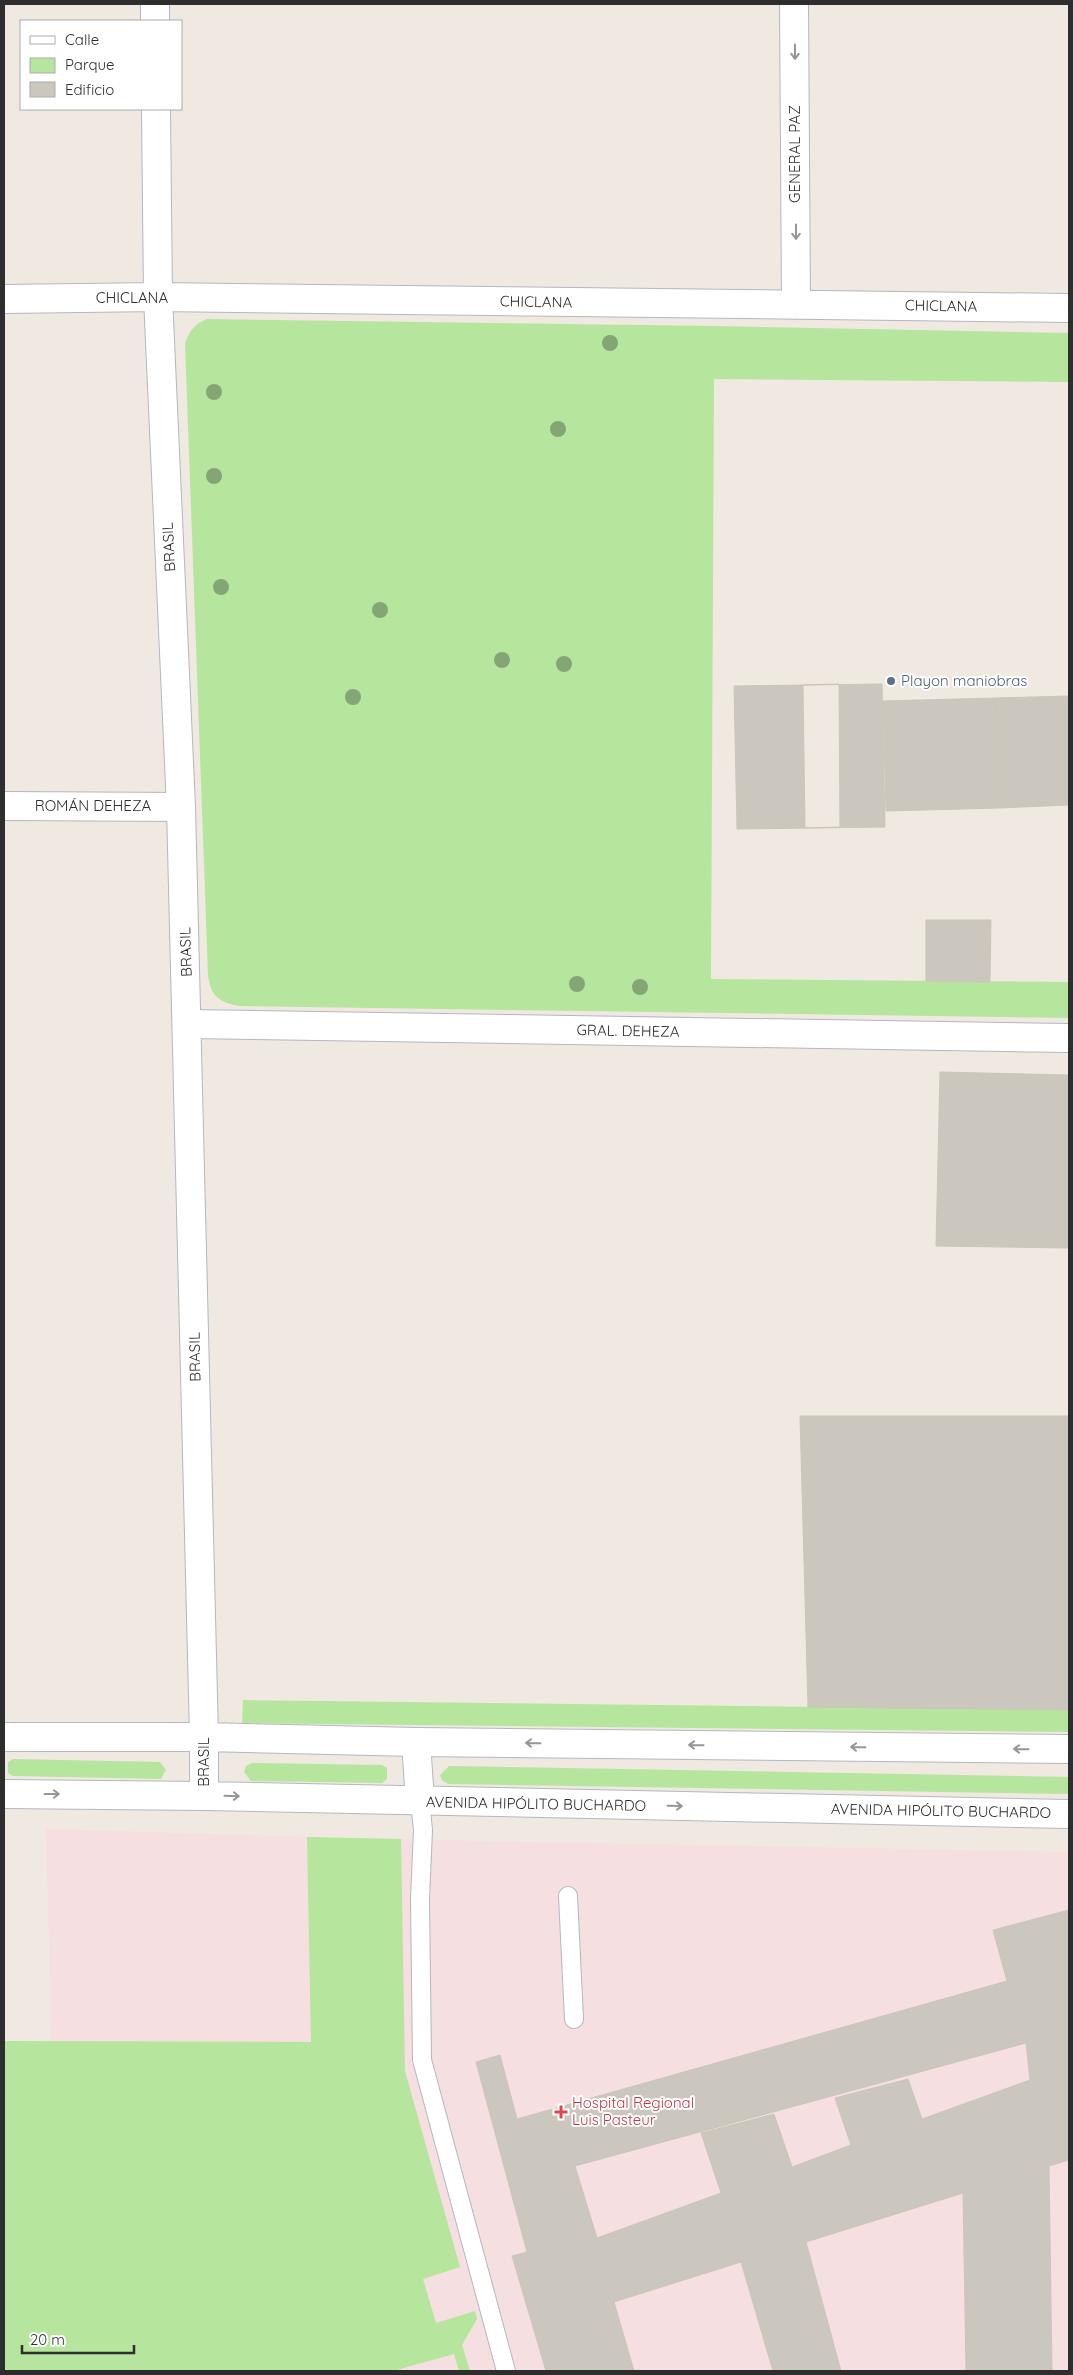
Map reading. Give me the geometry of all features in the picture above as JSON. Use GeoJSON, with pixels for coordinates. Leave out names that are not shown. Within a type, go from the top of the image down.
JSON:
{"type":"FeatureCollection","features":[{"type":"Feature","properties":{"kind":"street"},"geometry":{"type":"LineString","coordinates":[[155,4],[155,20]]}},
{"type":"Feature","properties":{"kind":"street","name":"GENERAL PAZ"},"geometry":{"type":"LineString","coordinates":[[794,4],[796,305]]}},
{"type":"Feature","properties":{"kind":"street","name":"BRASIL"},"geometry":{"type":"LineString","coordinates":[[156,110],[158,297],[182,807],[204,1796]]}},
{"type":"Feature","properties":{"kind":"street","name":"CHICLANA"},"geometry":{"type":"LineString","coordinates":[[4,299],[158,297],[1069,308]]}},
{"type":"Feature","properties":{"kind":"street","name":"ROMÁN DEHEZA"},"geometry":{"type":"LineString","coordinates":[[4,806],[182,807]]}},
{"type":"Feature","properties":{"kind":"street","name":"GRAL. DEHEZA"},"geometry":{"type":"LineString","coordinates":[[188,1024],[1069,1038]]}},
{"type":"Feature","properties":{"kind":"street"},"geometry":{"type":"LineString","coordinates":[[4,1737],[204,1737],[416,1742],[1069,1749]]}},
{"type":"Feature","properties":{"kind":"street"},"geometry":{"type":"LineString","coordinates":[[416,1742],[420,1802]]}},
{"type":"Feature","properties":{"kind":"street","name":"AVENIDA HIPÓLITO BUCHARDO"},"geometry":{"type":"LineString","coordinates":[[4,1794],[204,1796],[420,1802],[1069,1814]]}},
{"type":"Feature","properties":{"kind":"lane"},"geometry":{"type":"LineString","coordinates":[[420,1802],[423,1830],[420,1900],[422,2060],[506,2371]]}},
{"type":"Feature","properties":{"kind":"lane"},"geometry":{"type":"LineString","coordinates":[[568,1896],[574,2020]]}},
{"type":"Feature","properties":{"kind":"shaded area","name":"Hospital Regional Luis Pasteur"},"geometry":{"type":"Polygon","coordinates":[[[46,1829],[378,1839],[1069,1852],[1069,2371],[60,2371],[46,1829]]]}},
{"type":"Feature","properties":{"kind":"green space"},"geometry":{"type":"Polygon","coordinates":[[[207,319],[1069,333],[1069,382],[714,379],[711,979],[1069,982],[1069,1018],[239,1006],[226,1003],[217,997],[211,989],[208,975],[185,343],[193,328],[207,319]]]}},
{"type":"Feature","properties":{"kind":"green space"},"geometry":{"type":"Polygon","coordinates":[[[243,1700],[1069,1710],[1069,1732],[242,1723],[243,1700]]]}},
{"type":"Feature","properties":{"kind":"green space"},"geometry":{"type":"Polygon","coordinates":[[[13,1759],[160,1762],[166,1770],[161,1779],[13,1776],[8,1773],[8,1762],[13,1759]]]}},
{"type":"Feature","properties":{"kind":"green space"},"geometry":{"type":"Polygon","coordinates":[[[252,1763],[382,1765],[387,1768],[387,1779],[382,1783],[251,1781],[244,1772],[246,1766],[252,1763]]]}},
{"type":"Feature","properties":{"kind":"green space"},"geometry":{"type":"Polygon","coordinates":[[[449,1766],[1069,1777],[1069,1794],[448,1784],[442,1780],[440,1775],[449,1766]]]}},
{"type":"Feature","properties":{"kind":"green space"},"geometry":{"type":"Polygon","coordinates":[[[307,1837],[401,1839],[405,2071],[460,2267],[423,2279],[436,2323],[475,2311],[477,2319],[462,2345],[470,2371],[459,2371],[454,2354],[393,2371],[4,2371],[4,2041],[311,2042],[307,1837]]]}},
{"type":"Feature","properties":{"kind":"building"},"geometry":{"type":"Polygon","coordinates":[[[839,684],[840,827],[805,828],[803,685],[839,684]]]}},
{"type":"Feature","properties":{"kind":"building"},"geometry":{"type":"Polygon","coordinates":[[[882,684],[885,827],[737,829],[734,686],[882,684]]]}},
{"type":"Feature","properties":{"kind":"building"},"geometry":{"type":"Polygon","coordinates":[[[1069,696],[1069,805],[999,808],[996,698],[1069,696]]]}},
{"type":"Feature","properties":{"kind":"building"},"geometry":{"type":"Polygon","coordinates":[[[996,698],[999,808],[886,811],[883,701],[996,698]]]}},
{"type":"Feature","properties":{"kind":"building"},"geometry":{"type":"Polygon","coordinates":[[[926,920],[991,920],[990,982],[926,981],[926,920]]]}},
{"type":"Feature","properties":{"kind":"building"},"geometry":{"type":"Polygon","coordinates":[[[940,1072],[1069,1075],[1069,1248],[936,1246],[940,1072]]]}},
{"type":"Feature","properties":{"kind":"building"},"geometry":{"type":"Polygon","coordinates":[[[800,1416],[1069,1416],[1069,1710],[808,1707],[800,1416]]]}},
{"type":"Feature","properties":{"kind":"building"},"geometry":{"type":"Polygon","coordinates":[[[1069,1910],[1069,2160],[1049,2166],[1052,2371],[966,2371],[963,2193],[806,2242],[841,2371],[773,2371],[741,2262],[614,2302],[634,2371],[546,2371],[512,2256],[527,2252],[476,2062],[500,2055],[517,2119],[1007,1981],[993,1930],[1069,1910]],[[1026,2043],[575,2166],[597,2238],[721,2193],[701,2133],[774,2114],[792,2167],[851,2145],[835,2098],[908,2079],[922,2119],[1030,2080],[1026,2043]]]}},
{"type":"Feature","properties":{"kind":"place","name":"Playon maniobras"},"geometry":{"type":"Point","coordinates":[891,681]}},
{"type":"Feature","properties":{"kind":"place","name":"Hospital Regional Luis Pasteur"},"geometry":{"type":"Point","coordinates":[561,2112]}}]}
